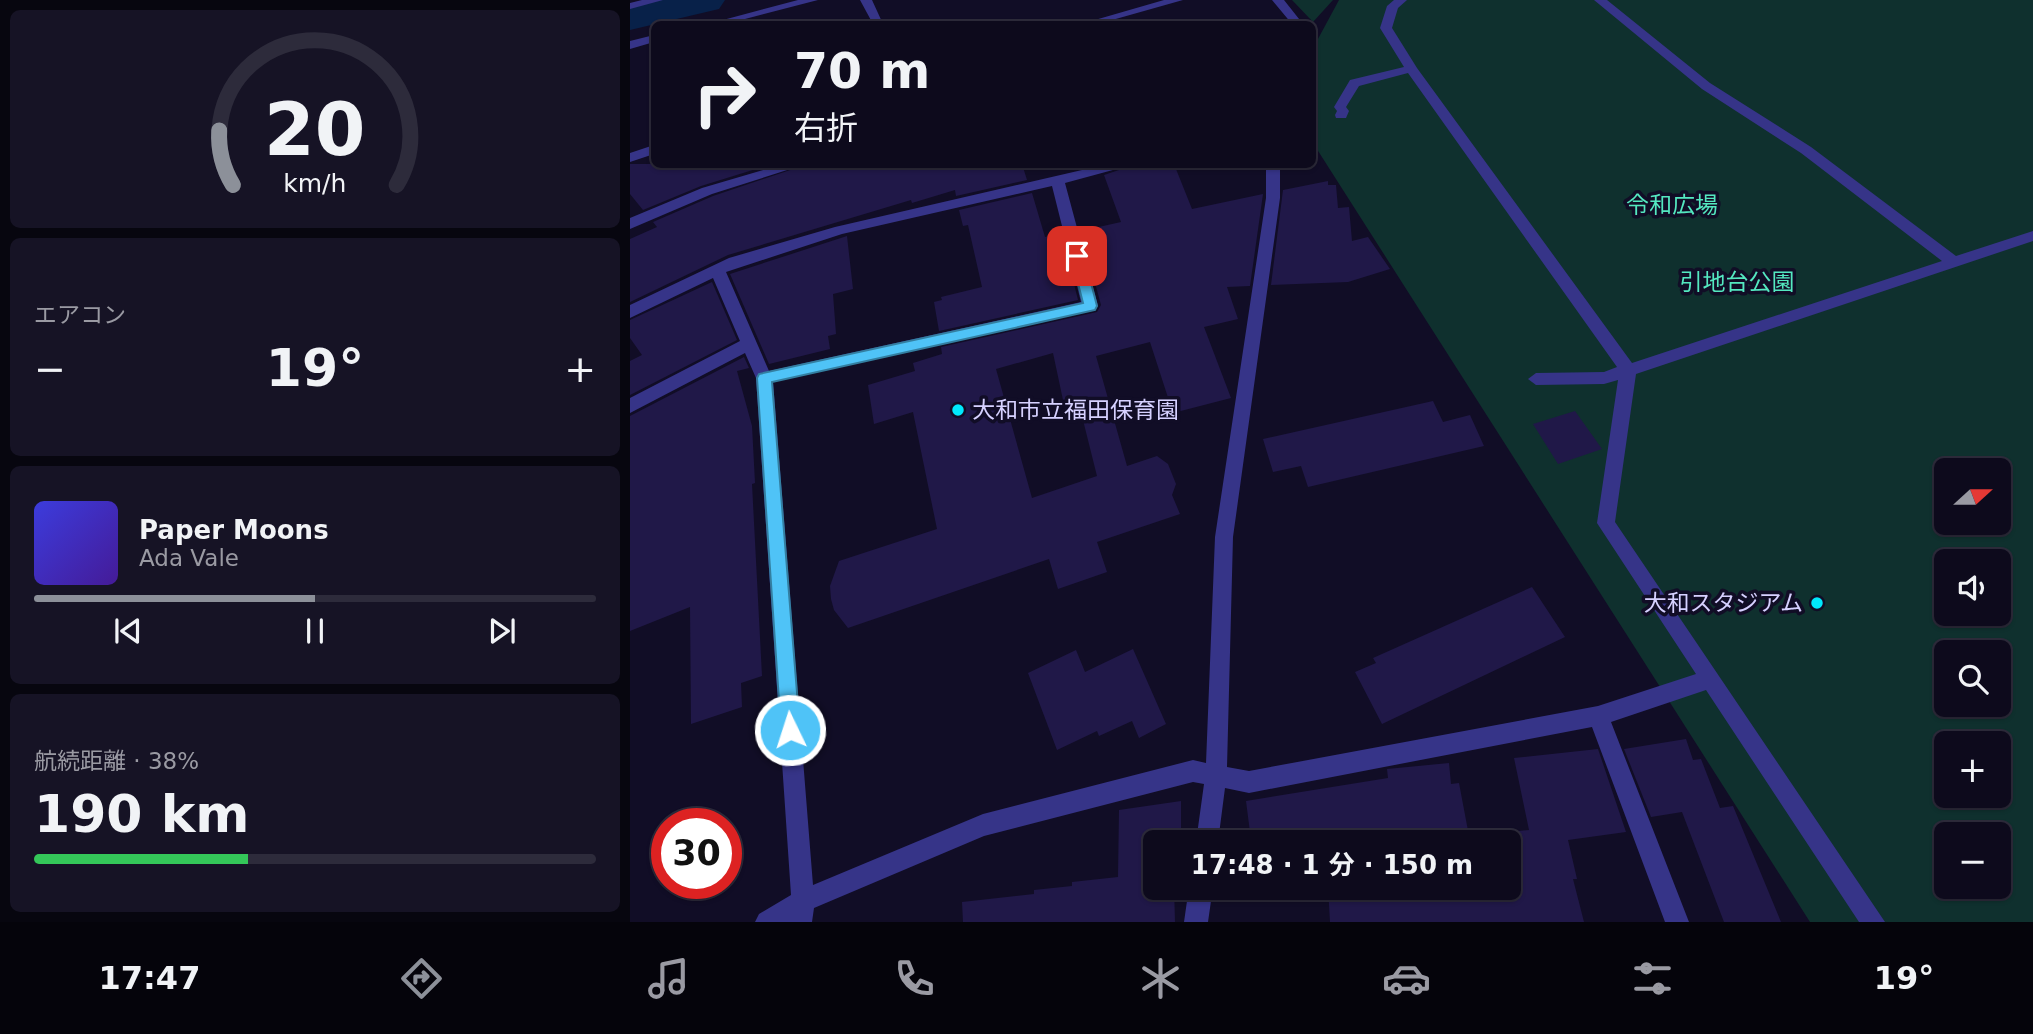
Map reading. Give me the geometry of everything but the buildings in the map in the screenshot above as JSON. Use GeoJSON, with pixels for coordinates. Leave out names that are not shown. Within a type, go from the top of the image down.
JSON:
{"type":"FeatureCollection","features":[{"type":"Feature","properties":{"kind":"street"},"geometry":{"type":"LineString","coordinates":[[630,6],[657,0]]}},
{"type":"Feature","properties":{"kind":"street"},"geometry":{"type":"LineString","coordinates":[[726,21],[812,0]]}},
{"type":"Feature","properties":{"kind":"street"},"geometry":{"type":"LineString","coordinates":[[866,0],[876,21]]}},
{"type":"Feature","properties":{"kind":"street"},"geometry":{"type":"LineString","coordinates":[[1098,21],[1177,0]]}},
{"type":"Feature","properties":{"kind":"street"},"geometry":{"type":"LineString","coordinates":[[1278,0],[1296,21]]}},
{"type":"Feature","properties":{"kind":"street"},"geometry":{"type":"LineString","coordinates":[[1401,0],[1393,6],[1385,28],[1411,69],[1628,370],[1606,523],[1873,922]]}},
{"type":"Feature","properties":{"kind":"street"},"geometry":{"type":"LineString","coordinates":[[1600,0],[1706,86],[1806,150],[1954,262]]}},
{"type":"Feature","properties":{"kind":"street"},"geometry":{"type":"LineString","coordinates":[[630,46],[651,40]]}},
{"type":"Feature","properties":{"kind":"street"},"geometry":{"type":"LineString","coordinates":[[1341,115],[1343,111],[1340,107],[1354,83],[1411,69]]}},
{"type":"Feature","properties":{"kind":"street"},"geometry":{"type":"LineString","coordinates":[[630,158],[651,150]]}},
{"type":"Feature","properties":{"kind":"street"},"geometry":{"type":"LineString","coordinates":[[630,223],[707,191],[786,168]]}},
{"type":"Feature","properties":{"kind":"street"},"geometry":{"type":"LineString","coordinates":[[630,312],[717,269],[840,230],[1112,168]]}},
{"type":"Feature","properties":{"kind":"street"},"geometry":{"type":"LineString","coordinates":[[1209,830],[1216,776],[1224,537],[1273,198],[1273,168]]}},
{"type":"Feature","properties":{"kind":"street"},"geometry":{"type":"LineString","coordinates":[[764,378],[1090,306],[1058,181]]}},
{"type":"Feature","properties":{"kind":"street"},"geometry":{"type":"LineString","coordinates":[[1536,379],[1604,378],[2033,236]]}},
{"type":"Feature","properties":{"kind":"street"},"geometry":{"type":"LineString","coordinates":[[717,269],[764,378],[802,912]]}},
{"type":"Feature","properties":{"kind":"street"},"geometry":{"type":"LineString","coordinates":[[630,406],[748,344]]}},
{"type":"Feature","properties":{"kind":"street"},"geometry":{"type":"LineString","coordinates":[[767,922],[802,912],[983,825],[1193,771],[1249,782],[1598,716],[1656,699],[1709,679]]}},
{"type":"Feature","properties":{"kind":"street"},"geometry":{"type":"LineString","coordinates":[[1598,716],[1677,922]]}},
{"type":"Feature","properties":{"kind":"street"},"geometry":{"type":"LineString","coordinates":[[1196,922],[1199,900]]}},
{"type":"Feature","properties":{"kind":"green space"},"geometry":{"type":"Polygon","coordinates":[[[1292,0],[1333,0],[1314,21],[1292,0]]]}},
{"type":"Feature","properties":{"kind":"green space","name":"引地台公園"},"geometry":{"type":"Polygon","coordinates":[[[1339,0],[2033,0],[2033,922],[1810,922],[1316,148],[1316,43],[1339,0]]]}},
{"type":"Feature","properties":{"kind":"waterway"},"geometry":{"type":"LineString","coordinates":[[630,17],[703,0]]}},
{"type":"Feature","properties":{"kind":"place","name":"大和市立福田保育園"},"geometry":{"type":"Point","coordinates":[958,410]}},
{"type":"Feature","properties":{"kind":"place","name":"大和スタジアム"},"geometry":{"type":"Point","coordinates":[1817,603]}},
{"type":"Feature","properties":{"kind":"route"},"geometry":{"type":"LineString","coordinates":[[790,730],[764,378],[1090,306],[1077,256]]}},
{"type":"Feature","properties":{"kind":"park label","name":"令和広場"},"geometry":{"type":"Point","coordinates":[1672,205]}}]}
